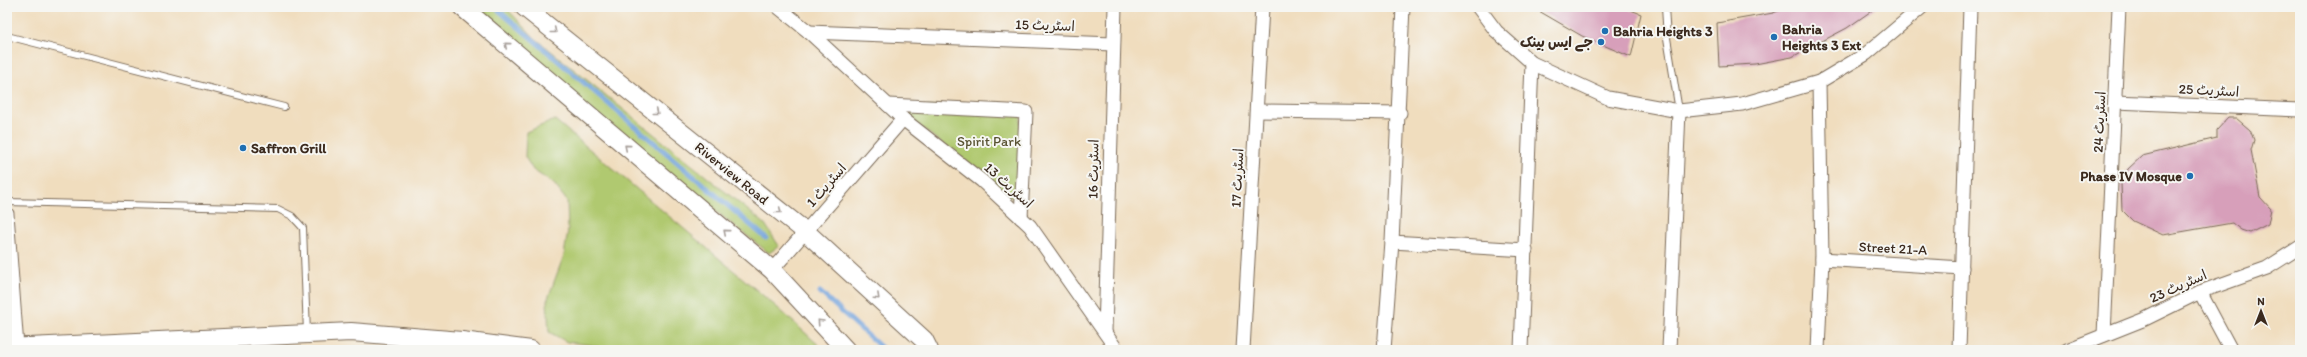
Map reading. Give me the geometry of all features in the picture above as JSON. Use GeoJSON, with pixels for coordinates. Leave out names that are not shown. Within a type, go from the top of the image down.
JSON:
{"type":"FeatureCollection","features":[{"type":"Feature","properties":{"kind":"street"},"geometry":{"type":"LineString","coordinates":[[462,7],[772,270],[846,350]]}},
{"type":"Feature","properties":{"kind":"street","name":"Riverview Road"},"geometry":{"type":"LineString","coordinates":[[524,7],[806,232],[924,340],[929,350]]}},
{"type":"Feature","properties":{"kind":"street","name":"اسٹریٹ 13"},"geometry":{"type":"LineString","coordinates":[[778,7],[809,32],[903,119],[982,181],[1030,226],[1064,277],[1105,331],[1117,350]]}},
{"type":"Feature","properties":{"kind":"street","name":"اسٹریٹ 16"},"geometry":{"type":"LineString","coordinates":[[1105,331],[1115,7]]}},
{"type":"Feature","properties":{"kind":"street","name":"اسٹریٹ 17"},"geometry":{"type":"LineString","coordinates":[[1243,350],[1262,7]]}},
{"type":"Feature","properties":{"kind":"street"},"geometry":{"type":"LineString","coordinates":[[1384,350],[1400,113],[1403,7]]}},
{"type":"Feature","properties":{"kind":"street"},"geometry":{"type":"LineString","coordinates":[[1478,7],[1496,31],[1532,63],[1608,98],[1679,111],[1742,104],[1819,82],[1866,54],[1922,7]]}},
{"type":"Feature","properties":{"kind":"street"},"geometry":{"type":"LineString","coordinates":[[1959,350],[1970,7]]}},
{"type":"Feature","properties":{"kind":"street","name":"اسٹریٹ 24"},"geometry":{"type":"LineString","coordinates":[[2104,335],[2116,102],[2119,7]]}},
{"type":"Feature","properties":{"kind":"street","name":"اسٹریٹ 15"},"geometry":{"type":"LineString","coordinates":[[809,32],[1113,44]]}},
{"type":"Feature","properties":{"kind":"street"},"geometry":{"type":"LineString","coordinates":[[1521,350],[1532,63]]}},
{"type":"Feature","properties":{"kind":"street"},"geometry":{"type":"LineString","coordinates":[[1818,350],[1822,259],[1819,82]]}},
{"type":"Feature","properties":{"kind":"street","name":"اسٹریٹ 25"},"geometry":{"type":"LineString","coordinates":[[2116,102],[2300,110]]}},
{"type":"Feature","properties":{"kind":"street"},"geometry":{"type":"LineString","coordinates":[[888,105],[1026,112],[1021,218]]}},
{"type":"Feature","properties":{"kind":"street"},"geometry":{"type":"LineString","coordinates":[[1257,111],[1400,113]]}},
{"type":"Feature","properties":{"kind":"street"},"geometry":{"type":"LineString","coordinates":[[1669,350],[1679,111]]}},
{"type":"Feature","properties":{"kind":"street","name":"اسٹریٹ 1"},"geometry":{"type":"LineString","coordinates":[[772,270],[903,119]]}},
{"type":"Feature","properties":{"kind":"street"},"geometry":{"type":"LineString","coordinates":[[7,214],[12,347],[351,332],[532,350]]}},
{"type":"Feature","properties":{"kind":"street"},"geometry":{"type":"LineString","coordinates":[[1392,242],[1526,250]]}},
{"type":"Feature","properties":{"kind":"street","name":"اسٹریٹ 23"},"geometry":{"type":"LineString","coordinates":[[2067,350],[2145,319],[2200,292],[2266,268],[2300,246]]}},
{"type":"Feature","properties":{"kind":"street","name":"Street 21-A"},"geometry":{"type":"LineString","coordinates":[[1822,259],[1962,268]]}},
{"type":"Feature","properties":{"kind":"street"},"geometry":{"type":"LineString","coordinates":[[2200,292],[2232,350]]}},
{"type":"Feature","properties":{"kind":"lane"},"geometry":{"type":"LineString","coordinates":[[1665,7],[1667,38],[1679,111]]}},
{"type":"Feature","properties":{"kind":"lane"},"geometry":{"type":"LineString","coordinates":[[7,36],[284,107]]}},
{"type":"Feature","properties":{"kind":"lane"},"geometry":{"type":"LineString","coordinates":[[7,202],[278,209],[292,216],[303,228],[307,334]]}},
{"type":"Feature","properties":{"kind":"green space"},"geometry":{"type":"Polygon","coordinates":[[[457,7],[505,7],[535,38],[765,224],[779,246],[769,253],[457,7]]]}},
{"type":"Feature","properties":{"kind":"green space","name":"Spirit Park"},"geometry":{"type":"Polygon","coordinates":[[[893,105],[1021,111],[1019,204],[893,105]]]}},
{"type":"Feature","properties":{"kind":"green space"},"geometry":{"type":"Polygon","coordinates":[[[555,120],[779,309],[824,350],[656,350],[638,345],[636,350],[608,350],[591,345],[567,342],[549,332],[547,301],[564,255],[568,230],[567,201],[554,184],[533,170],[525,157],[526,132],[555,120]]]}},
{"type":"Feature","properties":{"kind":"building","name":"Bahria Heights 3"},"geometry":{"type":"Polygon","coordinates":[[[1532,7],[1623,7],[1641,14],[1631,57],[1582,36],[1532,7]]]}},
{"type":"Feature","properties":{"kind":"building","name":"Bahria Heights 3 Ext"},"geometry":{"type":"Polygon","coordinates":[[[1789,7],[1877,7],[1847,28],[1792,57],[1755,64],[1719,66],[1717,23],[1773,13],[1789,7]]]}},
{"type":"Feature","properties":{"kind":"building","name":"Phase IV Mosque"},"geometry":{"type":"Polygon","coordinates":[[[2228,118],[2236,118],[2250,130],[2254,140],[2251,150],[2260,197],[2271,209],[2268,224],[2250,233],[2241,230],[2232,223],[2163,235],[2133,221],[2122,210],[2121,184],[2128,169],[2142,156],[2217,138],[2217,130],[2228,118]]]}},
{"type":"Feature","properties":{"kind":"waterway"},"geometry":{"type":"LineString","coordinates":[[495,7],[766,238]]}},
{"type":"Feature","properties":{"kind":"waterway"},"geometry":{"type":"LineString","coordinates":[[820,292],[884,350]]}},
{"type":"Feature","properties":{"kind":"place","name":"Bahria Heights 3"},"geometry":{"type":"Point","coordinates":[1605,31]}},
{"type":"Feature","properties":{"kind":"place","name":"Bahria Heights 3 Ext"},"geometry":{"type":"Point","coordinates":[1774,37]}},
{"type":"Feature","properties":{"kind":"place","name":"جے ایس بینک"},"geometry":{"type":"Point","coordinates":[1601,42]}},
{"type":"Feature","properties":{"kind":"place","name":"Saffron Grill"},"geometry":{"type":"Point","coordinates":[243,148]}},
{"type":"Feature","properties":{"kind":"place","name":"Phase IV Mosque"},"geometry":{"type":"Point","coordinates":[2190,176]}}]}
